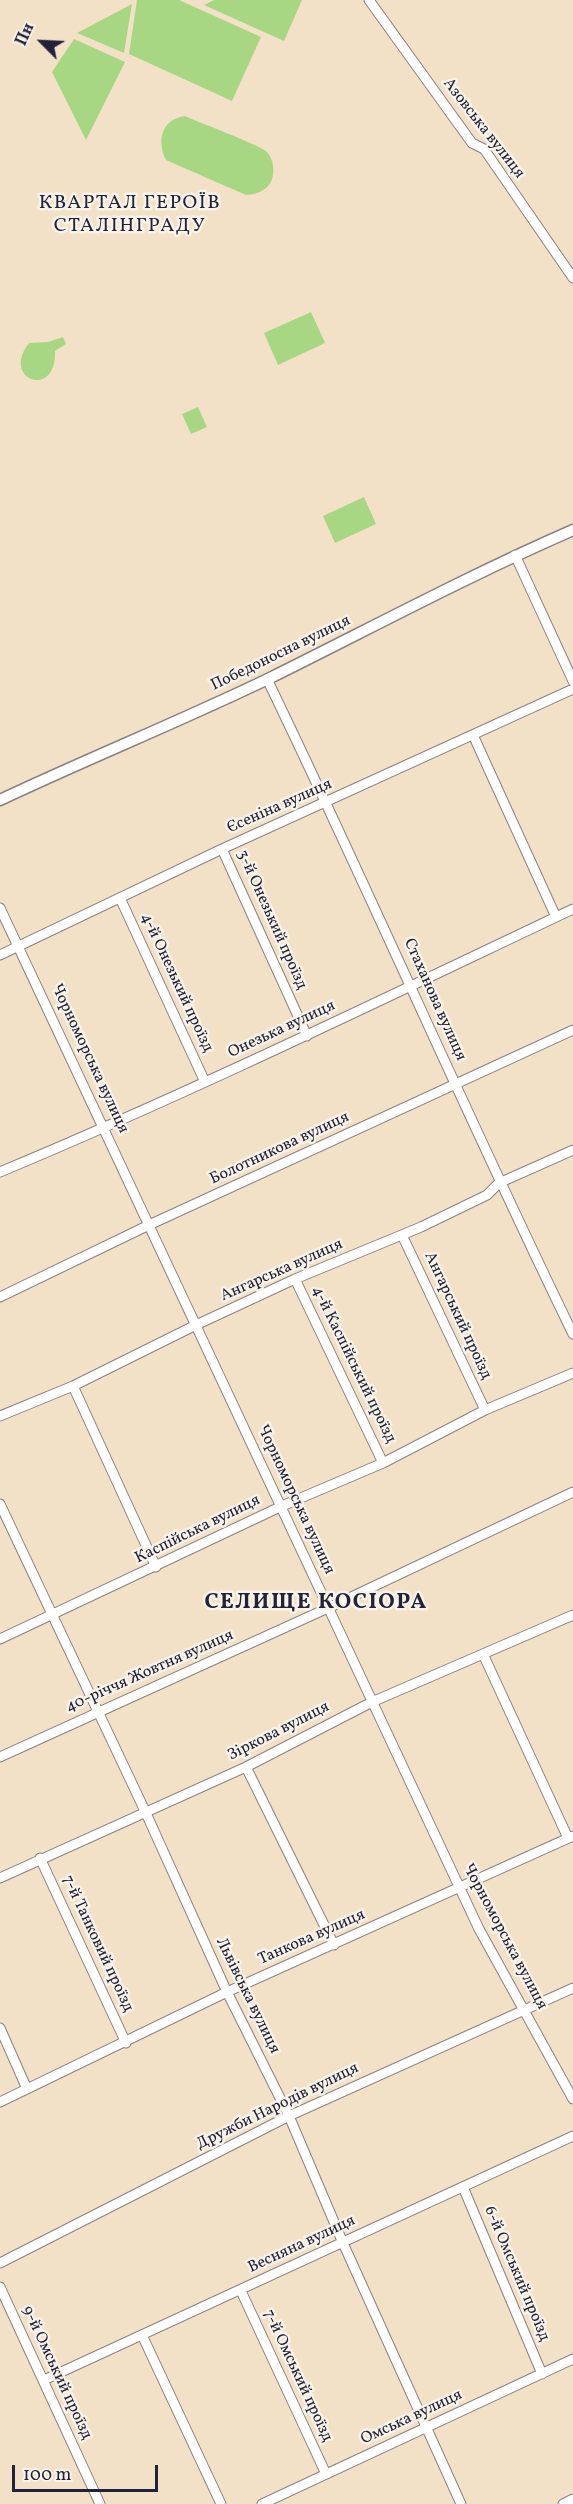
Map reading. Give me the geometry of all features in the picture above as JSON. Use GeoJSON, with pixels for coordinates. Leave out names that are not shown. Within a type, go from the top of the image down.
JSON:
{"type":"FeatureCollection","features":[{"type":"Feature","properties":{"kind":"street","name":"Азовська вулиця"},"geometry":{"type":"LineString","coordinates":[[369,0],[472,143],[484,149],[573,278]]}},
{"type":"Feature","properties":{"kind":"street","name":"Победоносна вулиця"},"geometry":{"type":"LineString","coordinates":[[0,800],[86,759],[267,679],[515,555],[573,530]]}},
{"type":"Feature","properties":{"kind":"street"},"geometry":{"type":"LineString","coordinates":[[515,555],[573,681]]}},
{"type":"Feature","properties":{"kind":"street","name":"Стаханова вулиця"},"geometry":{"type":"LineString","coordinates":[[267,679],[412,986],[499,1183],[573,1334]]}},
{"type":"Feature","properties":{"kind":"street","name":"Єсеніна вулиця"},"geometry":{"type":"LineString","coordinates":[[0,955],[222,849],[573,689]]}},
{"type":"Feature","properties":{"kind":"street"},"geometry":{"type":"LineString","coordinates":[[473,735],[556,917]]}},
{"type":"Feature","properties":{"kind":"street","name":"3-й Онезький проїзд"},"geometry":{"type":"LineString","coordinates":[[222,849],[307,1036]]}},
{"type":"Feature","properties":{"kind":"street","name":"4-й Онезький проїзд"},"geometry":{"type":"LineString","coordinates":[[120,898],[205,1082]]}},
{"type":"Feature","properties":{"kind":"street","name":"Чорноморська вулиця"},"geometry":{"type":"LineString","coordinates":[[0,908],[459,1887],[573,2099]]}},
{"type":"Feature","properties":{"kind":"street","name":"Онезька вулиця"},"geometry":{"type":"LineString","coordinates":[[0,1172],[105,1128],[307,1036],[573,909]]}},
{"type":"Feature","properties":{"kind":"street","name":"Болотникова вулиця"},"geometry":{"type":"LineString","coordinates":[[0,1297],[149,1225],[573,1030]]}},
{"type":"Feature","properties":{"kind":"street","name":"Ангарська вулиця"},"geometry":{"type":"LineString","coordinates":[[0,1416],[73,1386],[196,1325],[295,1280],[402,1236],[487,1195],[499,1183],[573,1150]]}},
{"type":"Feature","properties":{"kind":"street","name":"Ангарський проїзд"},"geometry":{"type":"LineString","coordinates":[[402,1236],[485,1410]]}},
{"type":"Feature","properties":{"kind":"street","name":"4-й Каспійський проїзд"},"geometry":{"type":"LineString","coordinates":[[295,1280],[383,1463]]}},
{"type":"Feature","properties":{"kind":"street","name":"Каспійська вулиця"},"geometry":{"type":"LineString","coordinates":[[0,1639],[282,1506],[383,1463],[485,1410],[573,1372]]}},
{"type":"Feature","properties":{"kind":"street"},"geometry":{"type":"LineString","coordinates":[[73,1386],[156,1567]]}},
{"type":"Feature","properties":{"kind":"street","name":"40-річчя Жовтня вулиця"},"geometry":{"type":"LineString","coordinates":[[0,1757],[328,1608],[573,1492]]}},
{"type":"Feature","properties":{"kind":"street","name":"Львівська вулиця"},"geometry":{"type":"LineString","coordinates":[[0,1504],[145,1811],[227,1992],[290,2116],[343,2243],[461,2504]]}},
{"type":"Feature","properties":{"kind":"street","name":"Зіркова вулиця"},"geometry":{"type":"LineString","coordinates":[[0,1878],[246,1767],[372,1702],[573,1615]]}},
{"type":"Feature","properties":{"kind":"street"},"geometry":{"type":"LineString","coordinates":[[483,1654],[571,1837]]}},
{"type":"Feature","properties":{"kind":"street"},"geometry":{"type":"LineString","coordinates":[[246,1767],[334,1945]]}},
{"type":"Feature","properties":{"kind":"street","name":"Танкова вулиця"},"geometry":{"type":"LineString","coordinates":[[0,2102],[126,2043],[227,1992],[571,1837]]}},
{"type":"Feature","properties":{"kind":"street","name":"7-й Танковий проїзд"},"geometry":{"type":"LineString","coordinates":[[40,1858],[126,2043]]}},
{"type":"Feature","properties":{"kind":"street","name":"Дружби Народів вулиця"},"geometry":{"type":"LineString","coordinates":[[0,2263],[290,2116],[573,1988]]}},
{"type":"Feature","properties":{"kind":"street"},"geometry":{"type":"LineString","coordinates":[[0,2028],[27,2089]]}},
{"type":"Feature","properties":{"kind":"street","name":"Весняна вулиця"},"geometry":{"type":"LineString","coordinates":[[44,2380],[573,2136]]}},
{"type":"Feature","properties":{"kind":"street","name":"6-й Омський проїзд"},"geometry":{"type":"LineString","coordinates":[[463,2187],[542,2374]]}},
{"type":"Feature","properties":{"kind":"street","name":"9-й Омський проїзд"},"geometry":{"type":"LineString","coordinates":[[0,2287],[100,2504]]}},
{"type":"Feature","properties":{"kind":"street","name":"7-й Омський проїзд"},"geometry":{"type":"LineString","coordinates":[[241,2291],[326,2474]]}},
{"type":"Feature","properties":{"kind":"street"},"geometry":{"type":"LineString","coordinates":[[142,2335],[221,2504]]}},
{"type":"Feature","properties":{"kind":"street","name":"Омська вулиця"},"geometry":{"type":"LineString","coordinates":[[262,2504],[573,2359]]}},
{"type":"Feature","properties":{"kind":"street"},"geometry":{"type":"LineString","coordinates":[[562,2504],[573,2499]]}},
{"type":"Feature","properties":{"kind":"green space"},"geometry":{"type":"Polygon","coordinates":[[[137,0],[179,0],[261,37],[232,101],[129,54],[137,0]]]}},
{"type":"Feature","properties":{"kind":"green space"},"geometry":{"type":"Polygon","coordinates":[[[214,0],[302,0],[284,41],[204,5],[214,0]]]}},
{"type":"Feature","properties":{"kind":"green space"},"geometry":{"type":"Polygon","coordinates":[[[132,4],[124,53],[77,33],[132,4]]]}},
{"type":"Feature","properties":{"kind":"green space"},"geometry":{"type":"Polygon","coordinates":[[[74,39],[125,62],[86,140],[52,72],[74,39]]]}},
{"type":"Feature","properties":{"kind":"green space"},"geometry":{"type":"Polygon","coordinates":[[[185,116],[267,152],[273,168],[273,176],[268,186],[246,195],[166,160],[162,145],[163,132],[171,121],[185,116]]]}},
{"type":"Feature","properties":{"kind":"green space"},"geometry":{"type":"Polygon","coordinates":[[[311,312],[325,343],[278,365],[264,333],[311,312]]]}},
{"type":"Feature","properties":{"kind":"green space"},"geometry":{"type":"Polygon","coordinates":[[[63,337],[66,344],[55,351],[53,366],[48,376],[40,380],[25,375],[21,367],[22,356],[29,343],[48,342],[63,337]]]}},
{"type":"Feature","properties":{"kind":"green space"},"geometry":{"type":"Polygon","coordinates":[[[198,407],[207,427],[191,434],[182,414],[198,407]]]}},
{"type":"Feature","properties":{"kind":"green space"},"geometry":{"type":"Polygon","coordinates":[[[364,497],[376,524],[335,543],[323,516],[364,497]]]}},
{"type":"Feature","properties":{"kind":"district","name":"КВАРТАЛ ГЕРОЇВ СТАЛІНГРАДУ"},"geometry":{"type":"Point","coordinates":[130,216]}},
{"type":"Feature","properties":{"kind":"district","name":"СЕЛИЩЕ КОСІОРА"},"geometry":{"type":"Point","coordinates":[316,1604]}}]}
